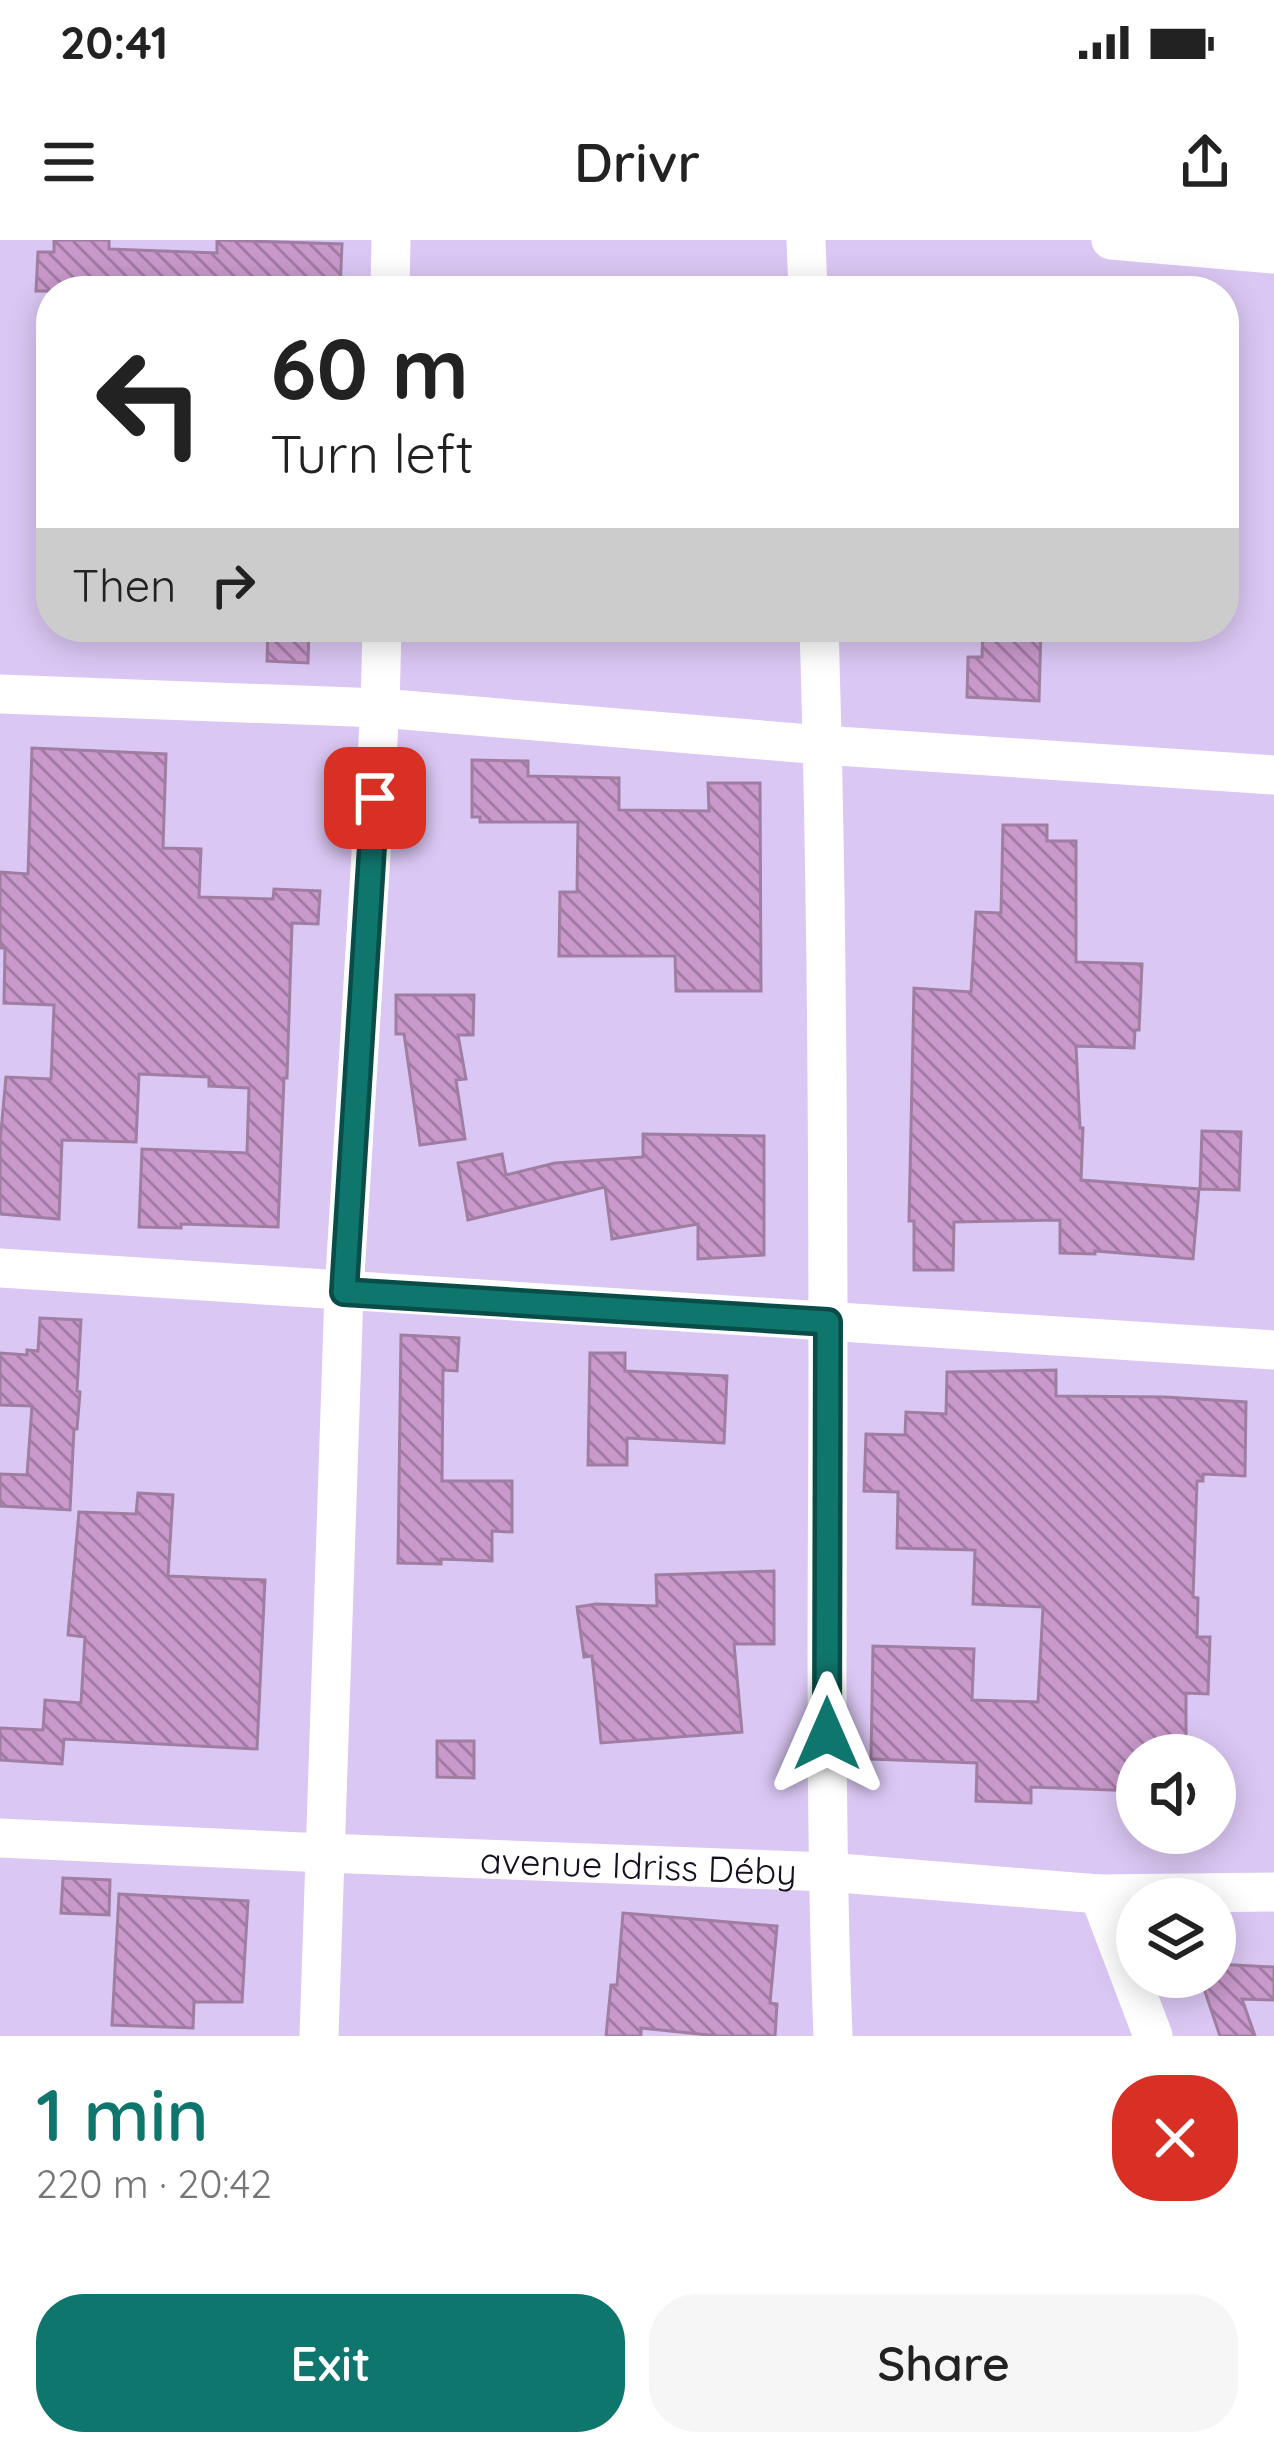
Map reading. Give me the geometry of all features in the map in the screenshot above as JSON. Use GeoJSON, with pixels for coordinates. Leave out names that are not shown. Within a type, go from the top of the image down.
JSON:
{"type":"FeatureCollection","features":[{"type":"Feature","properties":{"kind":"street"},"geometry":{"type":"LineString","coordinates":[[391,276],[392,240]]}},
{"type":"Feature","properties":{"kind":"street"},"geometry":{"type":"LineString","coordinates":[[806,240],[807,276]]}},
{"type":"Feature","properties":{"kind":"street"},"geometry":{"type":"LineString","coordinates":[[1111,240],[1274,254]]}},
{"type":"Feature","properties":{"kind":"street"},"geometry":{"type":"LineString","coordinates":[[319,2036],[344,1292],[382,642]]}},
{"type":"Feature","properties":{"kind":"street"},"geometry":{"type":"LineString","coordinates":[[820,642],[828,1322],[827,1872],[833,2036]]}},
{"type":"Feature","properties":{"kind":"street"},"geometry":{"type":"LineString","coordinates":[[0,694],[380,708],[823,745],[1274,775]]}},
{"type":"Feature","properties":{"kind":"street"},"geometry":{"type":"LineString","coordinates":[[0,1268],[1274,1350]]}},
{"type":"Feature","properties":{"kind":"street","name":"avenue Idriss Déby"},"geometry":{"type":"LineString","coordinates":[[0,1838],[827,1872],[1100,1894],[1274,1892]]}},
{"type":"Feature","properties":{"kind":"street"},"geometry":{"type":"LineString","coordinates":[[1100,1894],[1153,2036]]}},
{"type":"Feature","properties":{"kind":"building"},"geometry":{"type":"Polygon","coordinates":[[[54,240],[109,240],[109,249],[217,253],[217,240],[342,244],[341,276],[37,276],[38,252],[54,252],[54,240]]]}},
{"type":"Feature","properties":{"kind":"building"},"geometry":{"type":"Polygon","coordinates":[[[268,642],[309,642],[308,663],[267,661],[268,642]]]}},
{"type":"Feature","properties":{"kind":"building"},"geometry":{"type":"Polygon","coordinates":[[[982,642],[1041,642],[1039,701],[967,697],[968,657],[982,657],[982,642]]]}},
{"type":"Feature","properties":{"kind":"building"},"geometry":{"type":"Polygon","coordinates":[[[32,748],[166,754],[163,848],[201,849],[199,897],[273,899],[274,889],[320,891],[318,924],[292,923],[278,1227],[139,1227],[142,1149],[247,1153],[249,1088],[209,1086],[209,1077],[139,1074],[136,1142],[62,1140],[59,1219],[0,1214],[6,1077],[51,1079],[54,1005],[4,1003],[5,948],[0,948],[0,872],[28,874],[32,748]]]}},
{"type":"Feature","properties":{"kind":"building"},"geometry":{"type":"Polygon","coordinates":[[[472,760],[528,761],[528,776],[619,778],[619,810],[709,811],[708,783],[760,783],[761,991],[676,991],[675,956],[559,956],[560,892],[577,892],[578,822],[480,822],[480,817],[472,817],[472,760]]]}},
{"type":"Feature","properties":{"kind":"building"},"geometry":{"type":"Polygon","coordinates":[[[1003,825],[1047,825],[1047,841],[1076,841],[1076,962],[1142,964],[1134,1048],[1076,1046],[1083,1128],[1081,1180],[1199,1189],[1193,1259],[1060,1253],[1060,1220],[954,1222],[953,1270],[914,1270],[914,1221],[909,1221],[914,988],[971,992],[976,912],[1001,913],[1003,825]]]}},
{"type":"Feature","properties":{"kind":"building"},"geometry":{"type":"Polygon","coordinates":[[[396,995],[474,995],[473,1035],[458,1035],[466,1079],[456,1080],[465,1139],[420,1145],[404,1034],[396,1034],[396,995]]]}},
{"type":"Feature","properties":{"kind":"building"},"geometry":{"type":"Polygon","coordinates":[[[1202,1131],[1241,1132],[1239,1190],[1200,1189],[1202,1131]]]}},
{"type":"Feature","properties":{"kind":"building"},"geometry":{"type":"Polygon","coordinates":[[[643,1134],[764,1136],[764,1255],[698,1259],[698,1224],[612,1239],[605,1187],[468,1220],[458,1163],[502,1154],[506,1175],[555,1163],[643,1157],[643,1134]]]}},
{"type":"Feature","properties":{"kind":"building"},"geometry":{"type":"Polygon","coordinates":[[[40,1318],[81,1320],[70,1510],[0,1506],[0,1474],[27,1475],[32,1406],[0,1405],[0,1353],[38,1351],[40,1318]]]}},
{"type":"Feature","properties":{"kind":"building"},"geometry":{"type":"Polygon","coordinates":[[[401,1335],[459,1338],[457,1371],[443,1370],[442,1481],[512,1481],[512,1532],[492,1531],[492,1561],[398,1563],[401,1335]]]}},
{"type":"Feature","properties":{"kind":"building"},"geometry":{"type":"Polygon","coordinates":[[[590,1353],[625,1353],[625,1371],[727,1376],[724,1443],[627,1438],[627,1465],[588,1465],[590,1353]]]}},
{"type":"Feature","properties":{"kind":"building"},"geometry":{"type":"Polygon","coordinates":[[[1056,1370],[1056,1396],[1246,1402],[1245,1476],[1203,1474],[1203,1481],[1197,1481],[1193,1597],[1198,1598],[1197,1637],[1210,1637],[1208,1694],[1186,1693],[1186,1734],[1116,1734],[1116,1790],[1031,1787],[1031,1803],[976,1801],[977,1763],[871,1759],[873,1646],[974,1649],[972,1700],[1038,1702],[1043,1607],[973,1604],[975,1550],[897,1548],[898,1492],[864,1491],[866,1434],[905,1435],[906,1412],[946,1414],[947,1372],[1056,1370]]]}},
{"type":"Feature","properties":{"kind":"building"},"geometry":{"type":"Polygon","coordinates":[[[138,1493],[173,1495],[168,1576],[265,1580],[257,1749],[64,1739],[62,1764],[0,1760],[0,1728],[43,1730],[45,1700],[81,1703],[85,1637],[68,1635],[79,1512],[136,1514],[138,1493]]]}},
{"type":"Feature","properties":{"kind":"building"},"geometry":{"type":"Polygon","coordinates":[[[774,1571],[774,1644],[734,1644],[742,1732],[601,1743],[592,1656],[584,1657],[577,1607],[657,1606],[656,1575],[774,1571]]]}},
{"type":"Feature","properties":{"kind":"building"},"geometry":{"type":"Polygon","coordinates":[[[437,1741],[474,1741],[474,1778],[437,1777],[437,1741]]]}},
{"type":"Feature","properties":{"kind":"building"},"geometry":{"type":"Polygon","coordinates":[[[63,1878],[110,1880],[109,1915],[61,1913],[63,1878]]]}},
{"type":"Feature","properties":{"kind":"building"},"geometry":{"type":"Polygon","coordinates":[[[119,1894],[248,1901],[242,2002],[194,2002],[193,2028],[112,2025],[119,1894]]]}},
{"type":"Feature","properties":{"kind":"building"},"geometry":{"type":"Polygon","coordinates":[[[623,1913],[777,1926],[770,2003],[777,2004],[775,2036],[641,2028],[641,2036],[606,2036],[611,1985],[617,1985],[623,1913]]]}},
{"type":"Feature","properties":{"kind":"building"},"geometry":{"type":"Polygon","coordinates":[[[1236,1965],[1274,1967],[1274,2000],[1242,1999],[1255,2036],[1220,2036],[1207,1998],[1236,1998],[1236,1965]]]}},
{"type":"Feature","properties":{"kind":"route"},"geometry":{"type":"LineString","coordinates":[[375,798],[344,1292],[828,1322],[827,1734]]}}]}
